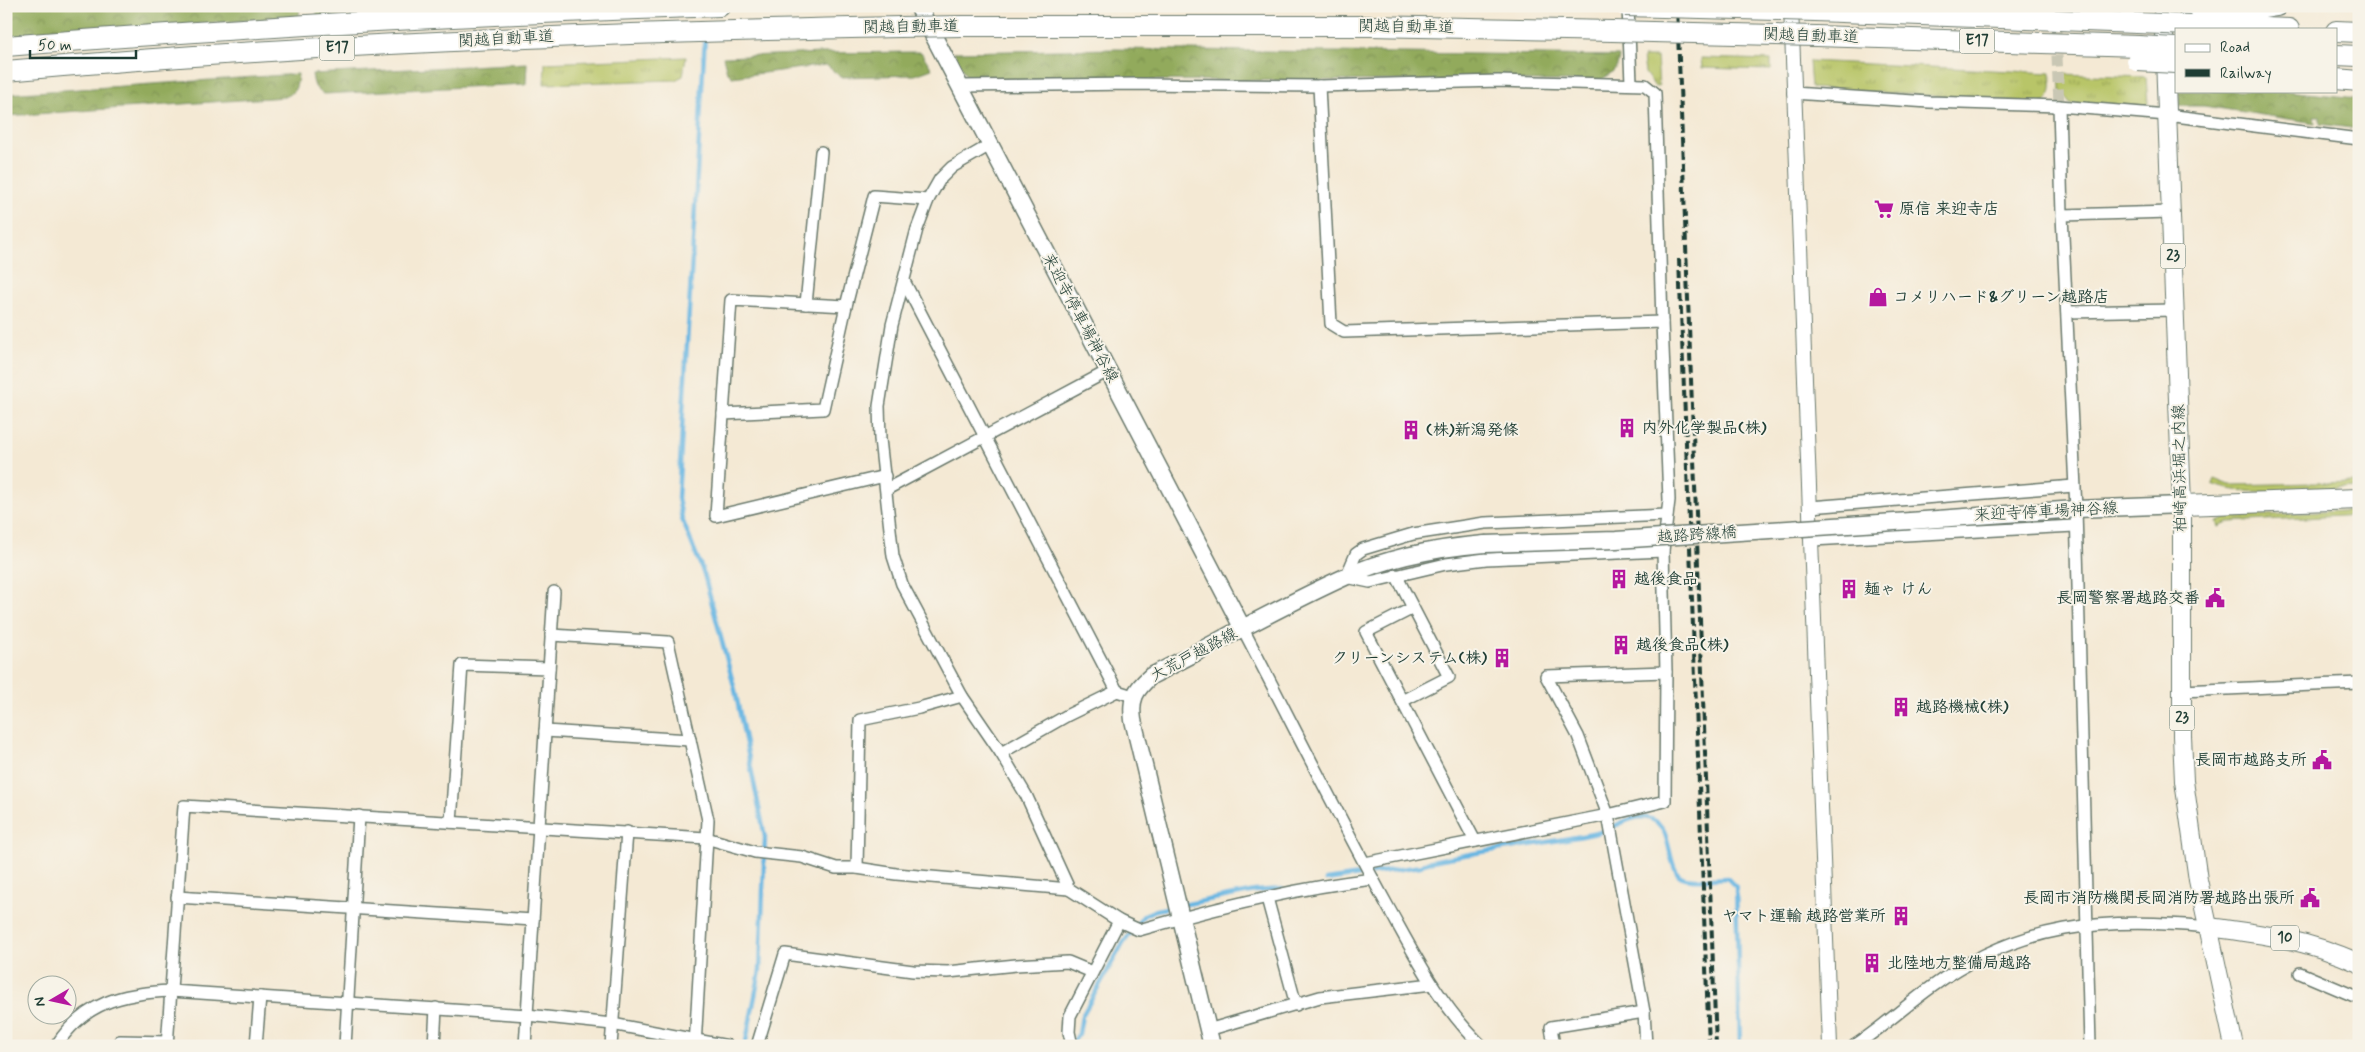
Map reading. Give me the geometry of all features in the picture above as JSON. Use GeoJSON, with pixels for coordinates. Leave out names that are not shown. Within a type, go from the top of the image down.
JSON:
{"type":"FeatureCollection","features":[{"type":"Feature","properties":{"kind":"highway","name":"関越自動車道"},"geometry":{"type":"LineString","coordinates":[[6,46],[140,35],[347,22],[720,6]]}},
{"type":"Feature","properties":{"kind":"highway","name":"関越自動車道"},"geometry":{"type":"LineString","coordinates":[[1626,6],[2190,18]]}},
{"type":"Feature","properties":{"kind":"highway"},"geometry":{"type":"LineString","coordinates":[[2190,18],[2277,6]]}},
{"type":"Feature","properties":{"kind":"highway"},"geometry":{"type":"LineString","coordinates":[[2190,18],[2280,28]]}},
{"type":"Feature","properties":{"kind":"highway","name":"関越自動車道"},"geometry":{"type":"LineString","coordinates":[[6,71],[406,44],[739,30],[963,26],[1359,26],[1873,38],[2138,54],[2175,48]]}},
{"type":"Feature","properties":{"kind":"highway"},"geometry":{"type":"LineString","coordinates":[[2338,31],[2359,32]]}},
{"type":"Feature","properties":{"kind":"highway"},"geometry":{"type":"LineString","coordinates":[[2138,54],[2175,63]]}},
{"type":"Feature","properties":{"kind":"highway"},"geometry":{"type":"LineString","coordinates":[[2338,55],[2359,56]]}},
{"type":"Feature","properties":{"kind":"highway"},"geometry":{"type":"LineString","coordinates":[[2338,79],[2359,81]]}},
{"type":"Feature","properties":{"kind":"highway"},"geometry":{"type":"LineString","coordinates":[[2182,506],[2359,499]]}},
{"type":"Feature","properties":{"kind":"main road","name":"来迎寺停車場神谷線"},"geometry":{"type":"LineString","coordinates":[[918,6],[1243,629]]}},
{"type":"Feature","properties":{"kind":"main road","name":"柏崎高浜堀之内線"},"geometry":{"type":"LineString","coordinates":[[2163,6],[2182,506],[2183,754],[2188,817],[2208,928],[2234,1046]]}},
{"type":"Feature","properties":{"kind":"main road","name":"来迎寺停車場神谷線"},"geometry":{"type":"LineString","coordinates":[[1910,521],[2076,509],[2182,506]]}},
{"type":"Feature","properties":{"kind":"main road","name":"越路跨線橋"},"geometry":{"type":"LineString","coordinates":[[1485,544],[1616,540],[1910,521]]}},
{"type":"Feature","properties":{"kind":"main road","name":"大荒戸越路線"},"geometry":{"type":"LineString","coordinates":[[1133,696],[1139,687],[1152,676],[1346,577],[1420,553],[1485,544]]}},
{"type":"Feature","properties":{"kind":"main road"},"geometry":{"type":"LineString","coordinates":[[1133,696],[1131,704],[1133,720],[1210,1038]]}},
{"type":"Feature","properties":{"kind":"main road","name":"10"},"geometry":{"type":"LineString","coordinates":[[2208,928],[2262,934],[2300,941],[2359,963]]}},
{"type":"Feature","properties":{"kind":"street"},"geometry":{"type":"LineString","coordinates":[[1626,6],[1632,83]]}},
{"type":"Feature","properties":{"kind":"street"},"geometry":{"type":"LineString","coordinates":[[1791,6],[1830,1046]]}},
{"type":"Feature","properties":{"kind":"street"},"geometry":{"type":"LineString","coordinates":[[960,86],[1137,84],[1319,86],[1498,82],[1632,83],[1646,85],[1655,93],[1669,500],[1663,551],[1666,672],[1665,801],[1608,816],[1365,863]]}},
{"type":"Feature","properties":{"kind":"street"},"geometry":{"type":"LineString","coordinates":[[1319,86],[1331,324],[1344,332],[1662,322]]}},
{"type":"Feature","properties":{"kind":"street"},"geometry":{"type":"LineString","coordinates":[[1793,93],[1928,102],[2059,106],[2167,115],[2359,139]]}},
{"type":"Feature","properties":{"kind":"street"},"geometry":{"type":"LineString","coordinates":[[2059,106],[2062,215],[2076,509],[2090,1046]]}},
{"type":"Feature","properties":{"kind":"street"},"geometry":{"type":"LineString","coordinates":[[990,145],[952,167],[940,179],[928,200],[917,229],[892,325],[879,406],[880,439],[887,488],[893,556],[897,570],[962,696],[1001,753],[1026,795],[1070,889]]}},
{"type":"Feature","properties":{"kind":"street"},"geometry":{"type":"LineString","coordinates":[[806,304],[820,152]]}},
{"type":"Feature","properties":{"kind":"street"},"geometry":{"type":"LineString","coordinates":[[723,414],[823,409],[846,306],[874,196],[928,200]]}},
{"type":"Feature","properties":{"kind":"street"},"geometry":{"type":"LineString","coordinates":[[2062,215],[2171,212]]}},
{"type":"Feature","properties":{"kind":"street"},"geometry":{"type":"LineString","coordinates":[[904,281],[1117,691]]}},
{"type":"Feature","properties":{"kind":"street"},"geometry":{"type":"LineString","coordinates":[[846,306],[731,300],[716,516],[885,476]]}},
{"type":"Feature","properties":{"kind":"street"},"geometry":{"type":"LineString","coordinates":[[2067,312],[2175,310]]}},
{"type":"Feature","properties":{"kind":"street"},"geometry":{"type":"LineString","coordinates":[[887,488],[1108,371]]}},
{"type":"Feature","properties":{"kind":"street"},"geometry":{"type":"LineString","coordinates":[[1810,506],[2074,486]]}},
{"type":"Feature","properties":{"kind":"street"},"geometry":{"type":"LineString","coordinates":[[1663,551],[1486,559],[1446,564],[1370,582],[1346,577],[1356,554],[1363,549],[1413,534],[1485,523],[1667,515]]}},
{"type":"Feature","properties":{"kind":"street"},"geometry":{"type":"LineString","coordinates":[[1812,540],[2075,526]]}},
{"type":"Feature","properties":{"kind":"street"},"geometry":{"type":"LineString","coordinates":[[1396,575],[1449,677],[1402,702]]}},
{"type":"Feature","properties":{"kind":"street"},"geometry":{"type":"LineString","coordinates":[[525,1046],[554,592]]}},
{"type":"Feature","properties":{"kind":"street"},"geometry":{"type":"LineString","coordinates":[[1413,608],[1366,632],[1476,841]]}},
{"type":"Feature","properties":{"kind":"street"},"geometry":{"type":"LineString","coordinates":[[1243,629],[1373,879],[1432,984],[1454,1018],[1482,1046]]}},
{"type":"Feature","properties":{"kind":"street"},"geometry":{"type":"LineString","coordinates":[[551,635],[668,642],[708,820],[695,1042]]}},
{"type":"Feature","properties":{"kind":"street"},"geometry":{"type":"LineString","coordinates":[[451,822],[462,665],[549,668]]}},
{"type":"Feature","properties":{"kind":"street"},"geometry":{"type":"LineString","coordinates":[[1646,1046],[1644,1012],[1608,816],[1578,736],[1546,676],[1666,672]]}},
{"type":"Feature","properties":{"kind":"street"},"geometry":{"type":"LineString","coordinates":[[2182,691],[2359,682]]}},
{"type":"Feature","properties":{"kind":"street"},"geometry":{"type":"LineString","coordinates":[[1001,753],[1068,715],[1117,691],[1133,696]]}},
{"type":"Feature","properties":{"kind":"street"},"geometry":{"type":"LineString","coordinates":[[857,868],[860,720],[919,708],[962,696]]}},
{"type":"Feature","properties":{"kind":"street"},"geometry":{"type":"LineString","coordinates":[[545,731],[690,740]]}},
{"type":"Feature","properties":{"kind":"street"},"geometry":{"type":"LineString","coordinates":[[118,1046],[120,1041],[168,1044],[184,806],[706,838],[755,852],[802,857],[836,868],[857,868],[905,875],[1070,889],[1119,921],[1139,930],[1180,918],[1267,898],[1340,883],[1373,879]]}},
{"type":"Feature","properties":{"kind":"street"},"geometry":{"type":"LineString","coordinates":[[345,1046],[360,816]]}},
{"type":"Feature","properties":{"kind":"street"},"geometry":{"type":"LineString","coordinates":[[611,1046],[627,832]]}},
{"type":"Feature","properties":{"kind":"street"},"geometry":{"type":"LineString","coordinates":[[177,897],[533,920]]}},
{"type":"Feature","properties":{"kind":"street"},"geometry":{"type":"LineString","coordinates":[[1267,898],[1296,1005]]}},
{"type":"Feature","properties":{"kind":"street"},"geometry":{"type":"LineString","coordinates":[[1072,1046],[1069,1032],[1070,1016],[1119,921]]}},
{"type":"Feature","properties":{"kind":"street"},"geometry":{"type":"LineString","coordinates":[[1854,1046],[1934,985],[1981,956],[2014,941],[2086,925],[2126,922],[2208,928]]}},
{"type":"Feature","properties":{"kind":"street"},"geometry":{"type":"LineString","coordinates":[[757,1046],[785,954],[913,971],[948,972],[1068,962],[1078,964],[1092,972]]}},
{"type":"Feature","properties":{"kind":"street"},"geometry":{"type":"LineString","coordinates":[[2300,973],[2358,1000]]}},
{"type":"Feature","properties":{"kind":"street"},"geometry":{"type":"LineString","coordinates":[[1210,1038],[1320,997],[1432,984]]}},
{"type":"Feature","properties":{"kind":"street"},"geometry":{"type":"LineString","coordinates":[[56,1046],[69,1028],[85,1014],[116,998],[139,993],[171,991],[527,1015],[612,1024],[695,1042],[728,1046]]}},
{"type":"Feature","properties":{"kind":"street"},"geometry":{"type":"LineString","coordinates":[[256,1046],[260,997]]}},
{"type":"Feature","properties":{"kind":"street"},"geometry":{"type":"LineString","coordinates":[[434,1046],[436,1008]]}},
{"type":"Feature","properties":{"kind":"street"},"geometry":{"type":"LineString","coordinates":[[1554,1046],[1551,1027],[1644,1012]]}},
{"type":"Feature","properties":{"kind":"green space"},"geometry":{"type":"Polygon","coordinates":[[[23,6],[300,6],[299,17],[6,37],[6,8],[23,6]]]}},
{"type":"Feature","properties":{"kind":"green space"},"geometry":{"type":"Polygon","coordinates":[[[317,6],[519,6],[317,16],[317,6]]]}},
{"type":"Feature","properties":{"kind":"green space"},"geometry":{"type":"Polygon","coordinates":[[[1116,49],[1619,56],[1619,61],[1613,72],[1598,81],[968,80],[954,52],[1116,49]]]}},
{"type":"Feature","properties":{"kind":"green space"},"geometry":{"type":"Polygon","coordinates":[[[921,52],[932,69],[915,75],[841,77],[826,65],[732,77],[727,72],[723,57],[822,53],[921,52]]]}},
{"type":"Feature","properties":{"kind":"green space"},"geometry":{"type":"Polygon","coordinates":[[[686,57],[683,76],[675,80],[544,84],[545,63],[686,57]]]}},
{"type":"Feature","properties":{"kind":"green space"},"geometry":{"type":"Polygon","coordinates":[[[1643,57],[1657,57],[1659,86],[1655,87],[1645,73],[1643,57]]]}},
{"type":"Feature","properties":{"kind":"green space"},"geometry":{"type":"Polygon","coordinates":[[[1701,58],[1771,60],[1771,70],[1702,68],[1701,58]]]}},
{"type":"Feature","properties":{"kind":"green space"},"geometry":{"type":"Polygon","coordinates":[[[1809,61],[2051,73],[2051,89],[2045,103],[1811,88],[1809,61]]]}},
{"type":"Feature","properties":{"kind":"green space"},"geometry":{"type":"Polygon","coordinates":[[[527,63],[526,84],[324,94],[315,86],[312,74],[527,63]]]}},
{"type":"Feature","properties":{"kind":"green space"},"geometry":{"type":"Polygon","coordinates":[[[298,74],[297,85],[285,97],[6,116],[6,94],[298,74]]]}},
{"type":"Feature","properties":{"kind":"green space"},"geometry":{"type":"Polygon","coordinates":[[[2060,74],[2146,77],[2148,104],[2142,107],[2071,104],[2061,92],[2060,74]]]}},
{"type":"Feature","properties":{"kind":"green space"},"geometry":{"type":"Polygon","coordinates":[[[2179,92],[2296,92],[2359,98],[2359,129],[2320,124],[2320,116],[2314,116],[2315,123],[2204,106],[2179,106],[2179,92]]]}},
{"type":"Feature","properties":{"kind":"green space"},"geometry":{"type":"Polygon","coordinates":[[[2215,479],[2230,485],[2359,482],[2359,487],[2263,492],[2244,491],[2213,484],[2215,479]]]}},
{"type":"Feature","properties":{"kind":"green space"},"geometry":{"type":"Polygon","coordinates":[[[2359,510],[2359,515],[2230,522],[2219,527],[2217,522],[2230,517],[2359,510]]]}},
{"type":"Feature","properties":{"kind":"waterway"},"geometry":{"type":"LineString","coordinates":[[705,36],[678,498],[682,519],[704,574],[735,690],[765,837],[760,971],[745,1046]]}},
{"type":"Feature","properties":{"kind":"waterway"},"geometry":{"type":"LineString","coordinates":[[1326,880],[1421,866],[1427,862],[1448,858],[1597,833],[1630,819],[1644,817],[1651,819],[1659,824],[1664,831],[1672,860],[1679,875],[1695,879],[1727,878],[1736,887],[1740,1046]]}},
{"type":"Feature","properties":{"kind":"waterway"},"geometry":{"type":"LineString","coordinates":[[1073,1042],[1079,1034],[1082,1016],[1122,945],[1144,915],[1156,910],[1255,891],[1282,889]]}},
{"type":"Feature","properties":{"kind":"tunnel"},"geometry":{"type":"LineString","coordinates":[[2055,6],[2059,106]]}},
{"type":"Feature","properties":{"kind":"railway"},"geometry":{"type":"LineString","coordinates":[[1677,6],[1716,1046]]}},
{"type":"Feature","properties":{"kind":"railway"},"geometry":{"type":"LineString","coordinates":[[1679,259],[1709,1046]]}},
{"type":"Feature","properties":{"kind":"place","name":"原信 来迎寺店"},"geometry":{"type":"Point","coordinates":[1884,209]}},
{"type":"Feature","properties":{"kind":"place","name":"コメリハード&グリーン越路店"},"geometry":{"type":"Point","coordinates":[1878,297]}},
{"type":"Feature","properties":{"kind":"place","name":"内外化学製品(株)"},"geometry":{"type":"Point","coordinates":[1627,428]}},
{"type":"Feature","properties":{"kind":"place","name":"(株)新潟発條"},"geometry":{"type":"Point","coordinates":[1411,430]}},
{"type":"Feature","properties":{"kind":"place","name":"越後食品"},"geometry":{"type":"Point","coordinates":[1619,579]}},
{"type":"Feature","properties":{"kind":"place","name":"麺ゃ けん"},"geometry":{"type":"Point","coordinates":[1849,589]}},
{"type":"Feature","properties":{"kind":"place","name":"長岡警察署越路交番"},"geometry":{"type":"Point","coordinates":[2215,598]}},
{"type":"Feature","properties":{"kind":"place","name":"越後食品(株)"},"geometry":{"type":"Point","coordinates":[1621,645]}},
{"type":"Feature","properties":{"kind":"place","name":"クリーンシステム(株)"},"geometry":{"type":"Point","coordinates":[1502,658]}},
{"type":"Feature","properties":{"kind":"place","name":"越路機械(株)"},"geometry":{"type":"Point","coordinates":[1901,707]}},
{"type":"Feature","properties":{"kind":"place","name":"長岡市越路支所"},"geometry":{"type":"Point","coordinates":[2322,760]}},
{"type":"Feature","properties":{"kind":"place","name":"長岡市消防機関長岡消防署越路出張所"},"geometry":{"type":"Point","coordinates":[2310,898]}},
{"type":"Feature","properties":{"kind":"place","name":"ヤマト運輸 越路営業所"},"geometry":{"type":"Point","coordinates":[1901,916]}},
{"type":"Feature","properties":{"kind":"place","name":"北陸地方整備局越路"},"geometry":{"type":"Point","coordinates":[1872,963]}}]}
